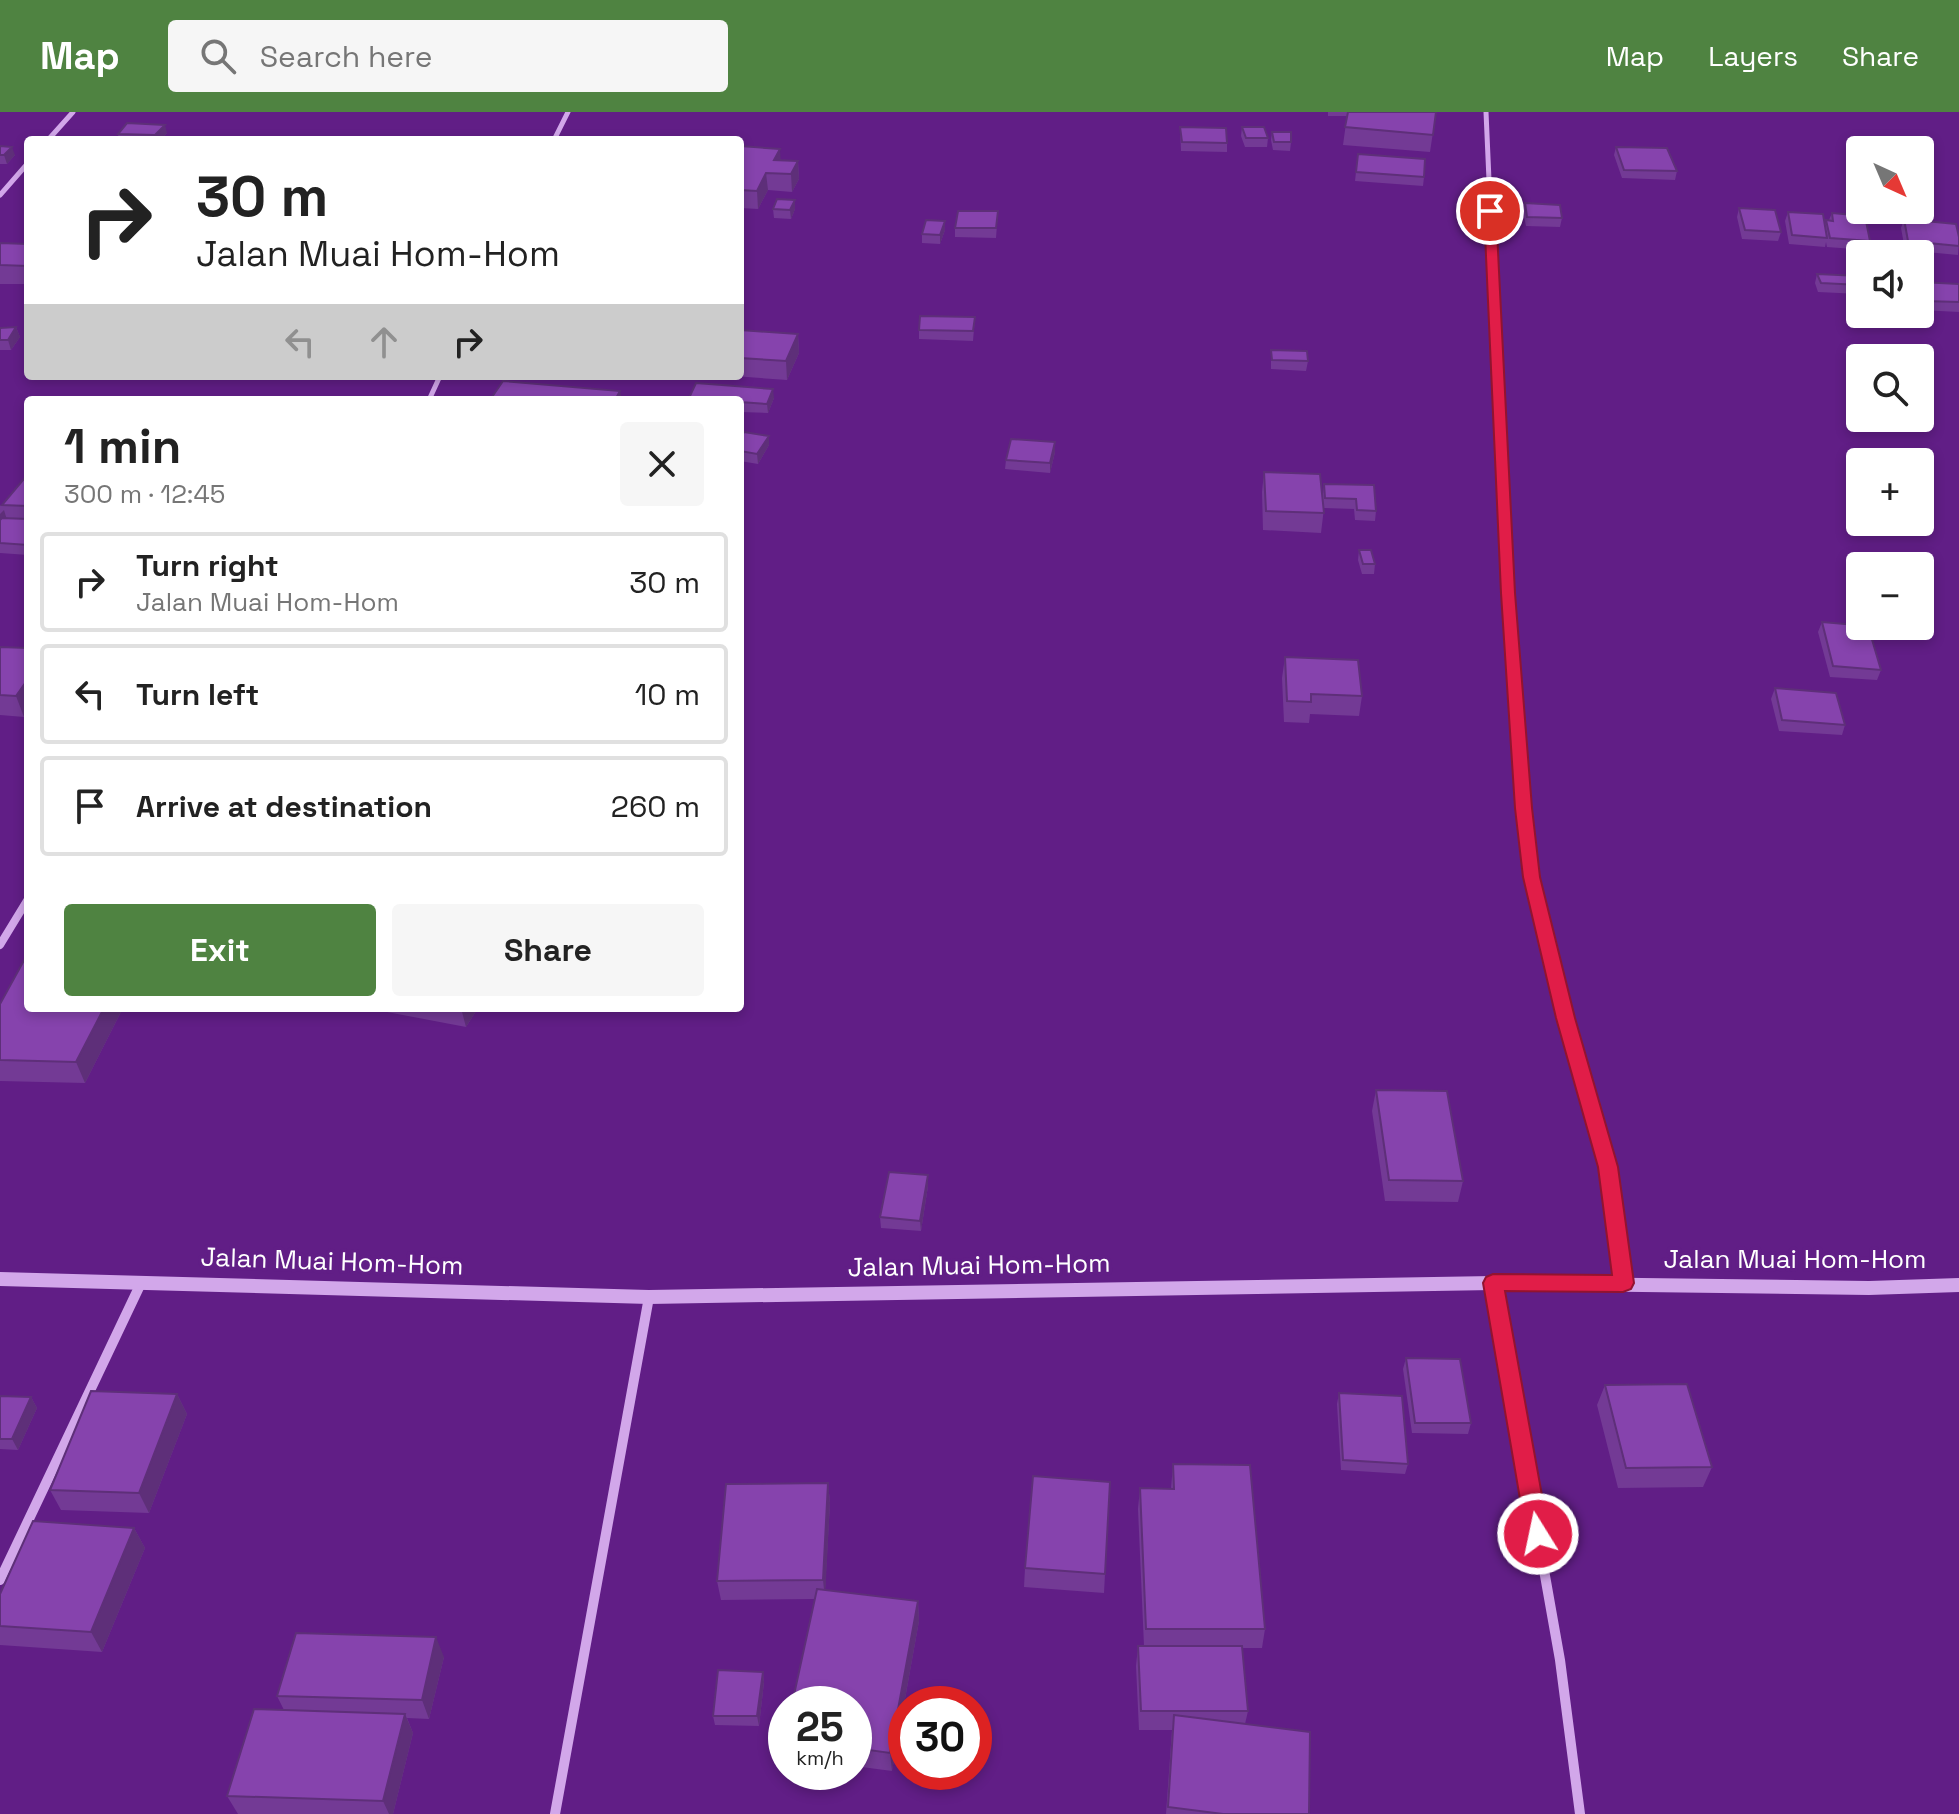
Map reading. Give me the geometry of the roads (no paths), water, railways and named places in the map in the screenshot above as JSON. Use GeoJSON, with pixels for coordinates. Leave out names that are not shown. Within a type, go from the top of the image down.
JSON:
{"type":"FeatureCollection","features":[{"type":"Feature","properties":{"kind":"street"},"geometry":{"type":"LineString","coordinates":[[52,136],[73,112]]}},
{"type":"Feature","properties":{"kind":"street"},"geometry":{"type":"LineString","coordinates":[[556,136],[568,112]]}},
{"type":"Feature","properties":{"kind":"street"},"geometry":{"type":"LineString","coordinates":[[1486,112],[1508,593],[1528,849],[1566,1018],[1608,1167],[1623,1283]]}},
{"type":"Feature","properties":{"kind":"street"},"geometry":{"type":"LineString","coordinates":[[0,195],[24,168]]}},
{"type":"Feature","properties":{"kind":"street"},"geometry":{"type":"LineString","coordinates":[[0,945],[24,906]]}},
{"type":"Feature","properties":{"kind":"street","name":"Jalan Muai Hom-Hom"},"geometry":{"type":"LineString","coordinates":[[0,1279],[649,1297],[1493,1283],[1869,1288],[1959,1285]]}},
{"type":"Feature","properties":{"kind":"street"},"geometry":{"type":"LineString","coordinates":[[0,1580],[142,1281]]}},
{"type":"Feature","properties":{"kind":"street"},"geometry":{"type":"LineString","coordinates":[[1493,1283],[1560,1660],[1580,1814]]}},
{"type":"Feature","properties":{"kind":"street"},"geometry":{"type":"LineString","coordinates":[[555,1814],[649,1297]]}}]}
